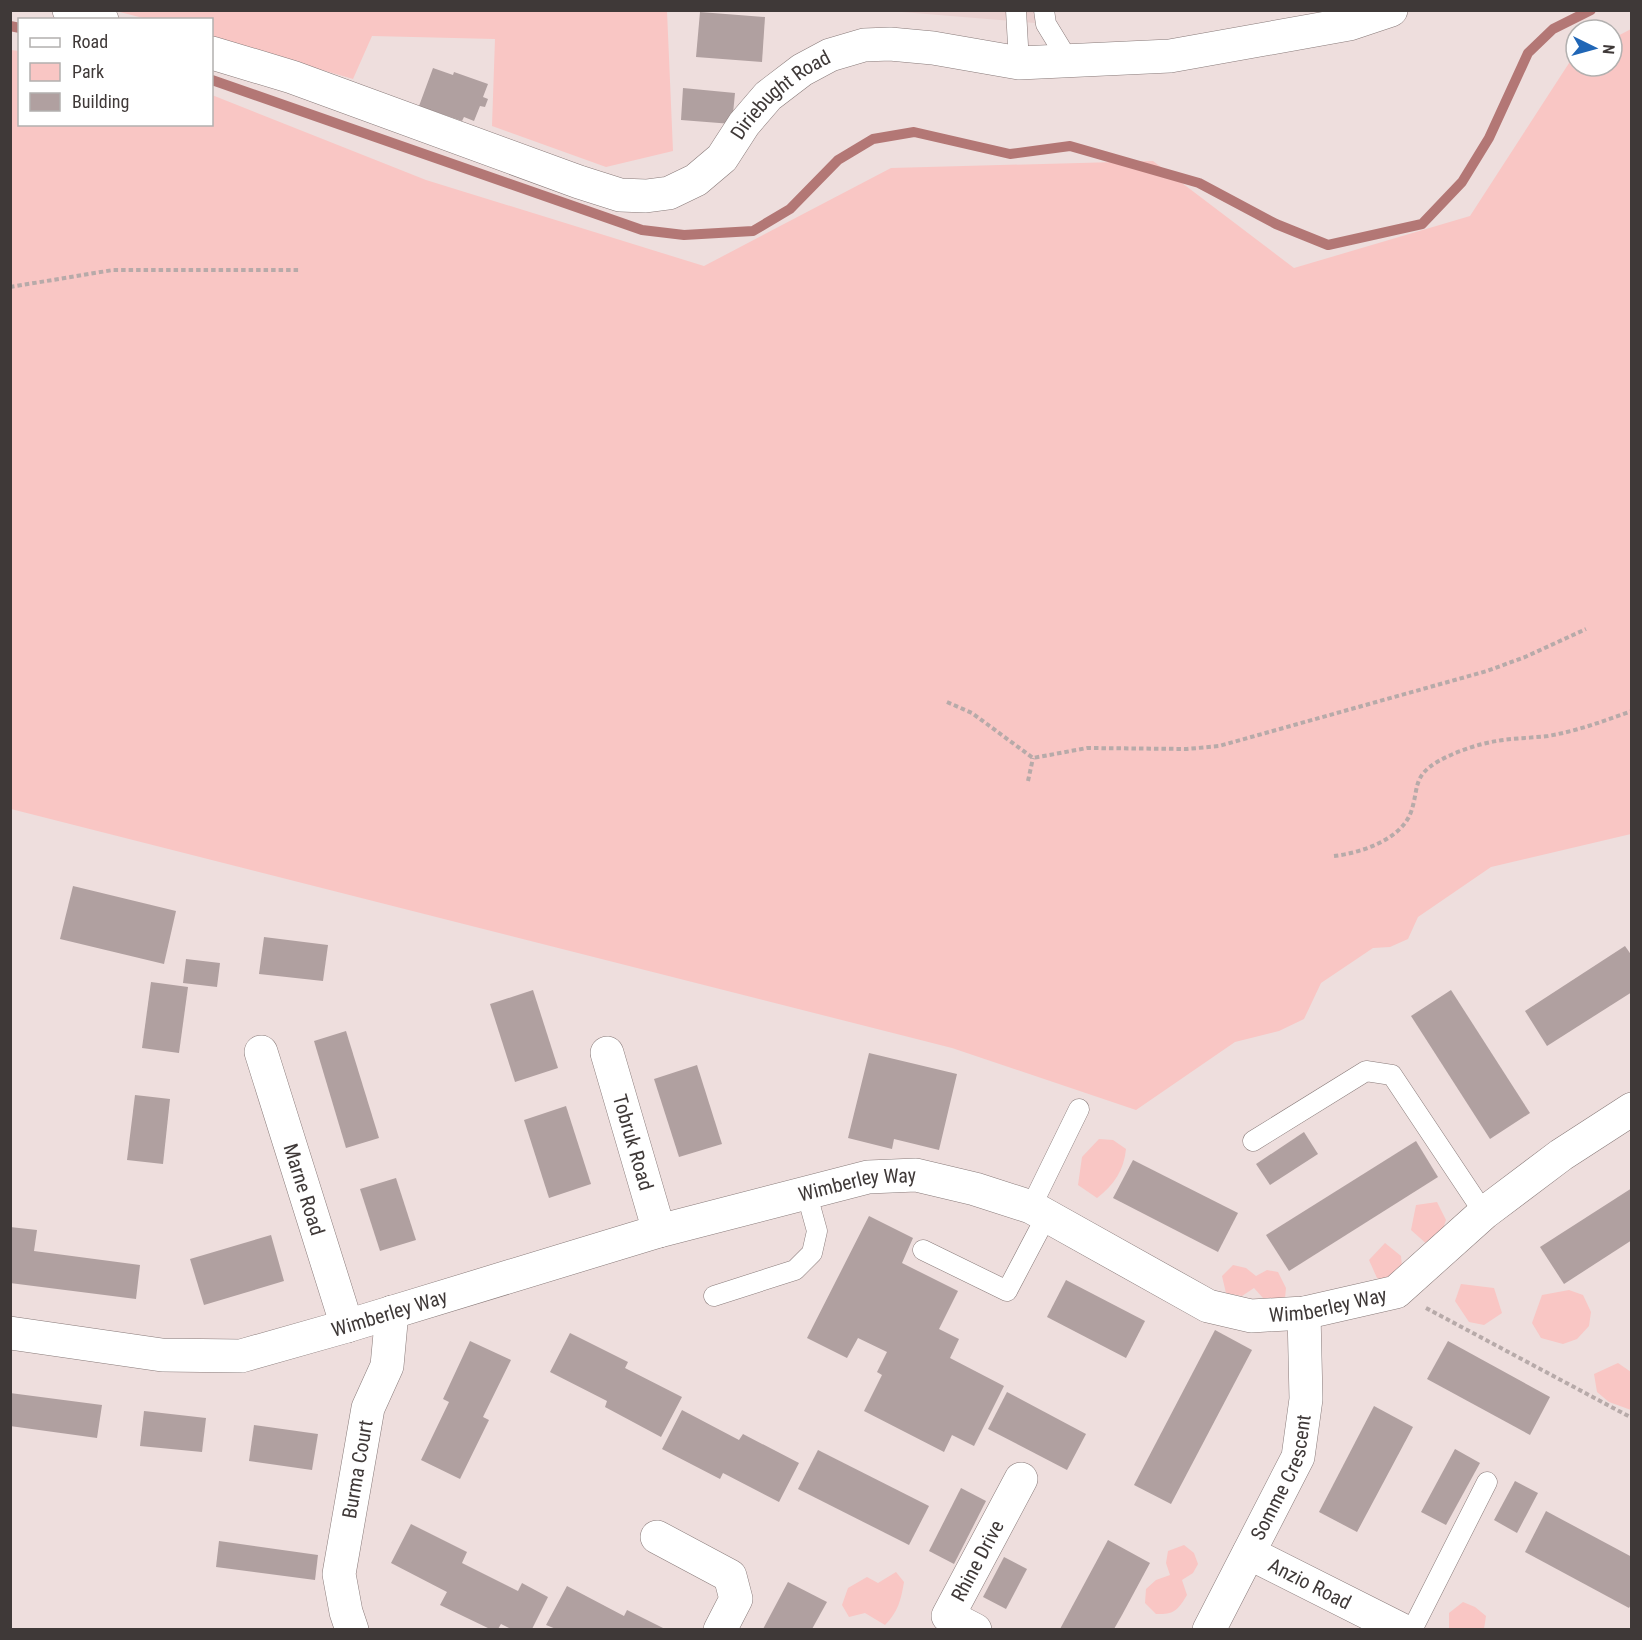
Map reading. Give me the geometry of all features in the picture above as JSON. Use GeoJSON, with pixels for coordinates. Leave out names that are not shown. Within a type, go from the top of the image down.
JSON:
{"type":"FeatureCollection","features":[{"type":"Feature","properties":{"kind":"street"},"geometry":{"type":"LineString","coordinates":[[69,10],[95,18]]}},
{"type":"Feature","properties":{"kind":"street","name":"Diriebught Road"},"geometry":{"type":"LineString","coordinates":[[213,53],[292,78],[579,182],[620,195],[646,196],[669,193],[696,180],[722,158],[744,124],[768,96],[802,70],[830,55],[864,45],[890,44],[933,48],[1019,63],[1170,56],[1349,24],[1391,10]]}},
{"type":"Feature","properties":{"kind":"street","name":"Marne Road"},"geometry":{"type":"LineString","coordinates":[[261,1052],[347,1326]]}},
{"type":"Feature","properties":{"kind":"street","name":"Tobruk Road"},"geometry":{"type":"LineString","coordinates":[[607,1053],[659,1231]]}},
{"type":"Feature","properties":{"kind":"street","name":"Wimberley Way"},"geometry":{"type":"LineString","coordinates":[[10,1333],[162,1355],[241,1356],[659,1231],[806,1191],[868,1177],[916,1175],[975,1189],[1039,1211],[1208,1306],[1251,1316],[1304,1313],[1396,1292],[1484,1214],[1561,1155],[1632,1109]]}},
{"type":"Feature","properties":{"kind":"street","name":"Burma Court"},"geometry":{"type":"LineString","coordinates":[[352,1629],[345,1612],[339,1574],[368,1408],[387,1366],[392,1312]]}},
{"type":"Feature","properties":{"kind":"street","name":"Somme Crescent"},"geometry":{"type":"LineString","coordinates":[[1209,1629],[1298,1457],[1306,1399],[1304,1313]]}},
{"type":"Feature","properties":{"kind":"street","name":"Rhine Drive"},"geometry":{"type":"LineString","coordinates":[[975,1629],[948,1616],[1021,1479]]}},
{"type":"Feature","properties":{"kind":"street"},"geometry":{"type":"LineString","coordinates":[[657,1538],[730,1576],[736,1599],[720,1629]]}},
{"type":"Feature","properties":{"kind":"street","name":"Anzio Road"},"geometry":{"type":"LineString","coordinates":[[1249,1553],[1402,1629]]}},
{"type":"Feature","properties":{"kind":"lane"},"geometry":{"type":"LineString","coordinates":[[1016,10],[1019,63]]}},
{"type":"Feature","properties":{"kind":"lane"},"geometry":{"type":"LineString","coordinates":[[1044,10],[1046,24],[1068,60]]}},
{"type":"Feature","properties":{"kind":"lane"},"geometry":{"type":"LineString","coordinates":[[1253,1141],[1366,1071],[1392,1075],[1484,1214]]}},
{"type":"Feature","properties":{"kind":"lane"},"geometry":{"type":"LineString","coordinates":[[923,1250],[1007,1291],[1079,1109]]}},
{"type":"Feature","properties":{"kind":"lane"},"geometry":{"type":"LineString","coordinates":[[714,1296],[795,1270],[812,1252],[817,1231],[806,1191]]}},
{"type":"Feature","properties":{"kind":"lane"},"geometry":{"type":"LineString","coordinates":[[1412,1629],[1487,1482]]}},
{"type":"Feature","properties":{"kind":"path"},"geometry":{"type":"LineString","coordinates":[[10,287],[113,270],[299,270]]}},
{"type":"Feature","properties":{"kind":"path"},"geometry":{"type":"LineString","coordinates":[[947,702],[972,713],[1033,758],[1088,748],[1187,749],[1219,746],[1487,671],[1525,657],[1586,628]]}},
{"type":"Feature","properties":{"kind":"path"},"geometry":{"type":"LineString","coordinates":[[1334,856],[1362,850],[1392,835],[1404,825],[1410,814],[1419,777],[1426,769],[1447,756],[1497,741],[1548,736],[1582,729],[1632,711]]}},
{"type":"Feature","properties":{"kind":"path"},"geometry":{"type":"LineString","coordinates":[[1028,781],[1033,758]]}},
{"type":"Feature","properties":{"kind":"path"},"geometry":{"type":"LineString","coordinates":[[1396,1292],[1632,1418]]}},
{"type":"Feature","properties":{"kind":"shaded area"},"geometry":{"type":"Polygon","coordinates":[[[890,11],[1035,11],[1035,23],[890,11]]]}},
{"type":"Feature","properties":{"kind":"green space"},"geometry":{"type":"Polygon","coordinates":[[[116,11],[667,11],[673,151],[606,167],[492,126],[495,39],[372,36],[353,79],[213,38],[213,18],[143,18],[116,11]]]}},
{"type":"Feature","properties":{"kind":"green space"},"geometry":{"type":"Polygon","coordinates":[[[1631,29],[1631,834],[1491,867],[1418,917],[1408,939],[1390,947],[1373,948],[1321,983],[1304,1019],[1279,1031],[1235,1042],[1136,1110],[952,1048],[11,809],[11,50],[18,51],[18,126],[213,126],[213,95],[426,180],[704,266],[891,168],[1153,161],[1294,268],[1470,216],[1564,71],[1564,78],[1624,78],[1624,33],[1631,29]]]}},
{"type":"Feature","properties":{"kind":"green space"},"geometry":{"type":"Polygon","coordinates":[[[1099,1139],[1113,1140],[1126,1149],[1123,1164],[1117,1176],[1097,1198],[1078,1185],[1082,1157],[1099,1139]]]}},
{"type":"Feature","properties":{"kind":"green space"},"geometry":{"type":"Polygon","coordinates":[[[1437,1202],[1446,1220],[1440,1237],[1429,1246],[1411,1230],[1416,1205],[1437,1202]]]}},
{"type":"Feature","properties":{"kind":"green space"},"geometry":{"type":"Polygon","coordinates":[[[1385,1243],[1401,1256],[1403,1277],[1389,1282],[1377,1278],[1369,1260],[1385,1243]]]}},
{"type":"Feature","properties":{"kind":"green space"},"geometry":{"type":"Polygon","coordinates":[[[1233,1265],[1246,1268],[1256,1276],[1267,1270],[1278,1272],[1286,1288],[1285,1298],[1274,1303],[1263,1298],[1254,1288],[1242,1296],[1226,1293],[1222,1276],[1233,1265]]]}},
{"type":"Feature","properties":{"kind":"green space"},"geometry":{"type":"Polygon","coordinates":[[[1461,1284],[1494,1288],[1502,1313],[1484,1325],[1469,1322],[1455,1301],[1461,1284]]]}},
{"type":"Feature","properties":{"kind":"green space"},"geometry":{"type":"Polygon","coordinates":[[[1569,1290],[1583,1295],[1591,1312],[1589,1326],[1577,1339],[1563,1344],[1541,1338],[1532,1323],[1542,1295],[1569,1290]]]}},
{"type":"Feature","properties":{"kind":"green space"},"geometry":{"type":"Polygon","coordinates":[[[1618,1363],[1631,1372],[1631,1410],[1609,1402],[1597,1392],[1594,1374],[1618,1363]]]}},
{"type":"Feature","properties":{"kind":"green space"},"geometry":{"type":"Polygon","coordinates":[[[1184,1545],[1194,1553],[1198,1564],[1193,1573],[1182,1580],[1187,1595],[1175,1610],[1167,1614],[1156,1614],[1145,1603],[1146,1589],[1156,1580],[1170,1575],[1166,1563],[1168,1551],[1184,1545]]]}},
{"type":"Feature","properties":{"kind":"green space"},"geometry":{"type":"Polygon","coordinates":[[[896,1572],[904,1582],[903,1588],[896,1610],[885,1625],[865,1613],[849,1617],[842,1605],[848,1588],[867,1577],[878,1583],[896,1572]]]}},
{"type":"Feature","properties":{"kind":"green space"},"geometry":{"type":"Polygon","coordinates":[[[1463,1602],[1475,1607],[1486,1616],[1484,1629],[1449,1629],[1449,1613],[1463,1602]]]}},
{"type":"Feature","properties":{"kind":"building"},"geometry":{"type":"Polygon","coordinates":[[[700,12],[765,17],[762,62],[696,57],[700,12]]]}},
{"type":"Feature","properties":{"kind":"building"},"geometry":{"type":"Polygon","coordinates":[[[433,68],[453,75],[454,72],[488,84],[483,97],[488,99],[485,107],[480,106],[474,121],[464,117],[462,121],[419,106],[433,68]]]}},
{"type":"Feature","properties":{"kind":"building"},"geometry":{"type":"Polygon","coordinates":[[[683,88],[735,93],[732,124],[681,120],[683,88]]]}},
{"type":"Feature","properties":{"kind":"building"},"geometry":{"type":"Polygon","coordinates":[[[73,886],[176,911],[164,964],[60,939],[73,886]]]}},
{"type":"Feature","properties":{"kind":"building"},"geometry":{"type":"Polygon","coordinates":[[[264,937],[328,945],[323,981],[259,974],[264,937]]]}},
{"type":"Feature","properties":{"kind":"building"},"geometry":{"type":"Polygon","coordinates":[[[1625,946],[1632,956],[1632,992],[1547,1046],[1525,1011],[1625,946]]]}},
{"type":"Feature","properties":{"kind":"building"},"geometry":{"type":"Polygon","coordinates":[[[186,959],[220,963],[217,987],[183,983],[186,959]]]}},
{"type":"Feature","properties":{"kind":"building"},"geometry":{"type":"Polygon","coordinates":[[[151,982],[188,987],[179,1053],[142,1048],[151,982]]]}},
{"type":"Feature","properties":{"kind":"building"},"geometry":{"type":"Polygon","coordinates":[[[533,990],[558,1068],[515,1082],[490,1004],[533,990]]]}},
{"type":"Feature","properties":{"kind":"building"},"geometry":{"type":"Polygon","coordinates":[[[1451,990],[1530,1113],[1490,1139],[1411,1016],[1451,990]]]}},
{"type":"Feature","properties":{"kind":"building"},"geometry":{"type":"Polygon","coordinates":[[[346,1031],[379,1138],[346,1148],[314,1041],[346,1031]]]}},
{"type":"Feature","properties":{"kind":"building"},"geometry":{"type":"Polygon","coordinates":[[[869,1053],[957,1074],[939,1150],[894,1139],[892,1149],[848,1138],[869,1053]]]}},
{"type":"Feature","properties":{"kind":"building"},"geometry":{"type":"Polygon","coordinates":[[[697,1065],[722,1144],[679,1157],[654,1079],[697,1065]]]}},
{"type":"Feature","properties":{"kind":"building"},"geometry":{"type":"Polygon","coordinates":[[[135,1095],[170,1099],[163,1164],[127,1160],[135,1095]]]}},
{"type":"Feature","properties":{"kind":"building"},"geometry":{"type":"Polygon","coordinates":[[[566,1106],[591,1184],[549,1198],[524,1120],[566,1106]]]}},
{"type":"Feature","properties":{"kind":"building"},"geometry":{"type":"Polygon","coordinates":[[[1304,1132],[1318,1154],[1270,1185],[1256,1164],[1304,1132]]]}},
{"type":"Feature","properties":{"kind":"building"},"geometry":{"type":"Polygon","coordinates":[[[1416,1141],[1438,1177],[1289,1271],[1266,1235],[1416,1141]]]}},
{"type":"Feature","properties":{"kind":"building"},"geometry":{"type":"Polygon","coordinates":[[[1133,1160],[1238,1213],[1218,1252],[1113,1198],[1133,1160]]]}},
{"type":"Feature","properties":{"kind":"building"},"geometry":{"type":"Polygon","coordinates":[[[396,1178],[416,1240],[380,1251],[360,1189],[396,1178]]]}},
{"type":"Feature","properties":{"kind":"building"},"geometry":{"type":"Polygon","coordinates":[[[1632,1188],[1632,1240],[1564,1284],[1540,1247],[1632,1188]]]}},
{"type":"Feature","properties":{"kind":"building"},"geometry":{"type":"Polygon","coordinates":[[[869,1216],[913,1238],[902,1263],[958,1291],[939,1329],[959,1339],[950,1358],[1004,1386],[974,1446],[952,1435],[944,1452],[864,1411],[882,1375],[877,1372],[887,1352],[858,1338],[847,1358],[807,1338],[869,1216]]]}},
{"type":"Feature","properties":{"kind":"building"},"geometry":{"type":"Polygon","coordinates":[[[10,1227],[37,1230],[34,1251],[140,1265],[136,1299],[10,1283],[10,1227]]]}},
{"type":"Feature","properties":{"kind":"building"},"geometry":{"type":"Polygon","coordinates":[[[271,1235],[284,1281],[204,1305],[190,1259],[271,1235]]]}},
{"type":"Feature","properties":{"kind":"building"},"geometry":{"type":"Polygon","coordinates":[[[1066,1280],[1145,1321],[1126,1358],[1047,1317],[1066,1280]]]}},
{"type":"Feature","properties":{"kind":"building"},"geometry":{"type":"Polygon","coordinates":[[[1215,1330],[1252,1350],[1171,1504],[1134,1485],[1215,1330]]]}},
{"type":"Feature","properties":{"kind":"building"},"geometry":{"type":"Polygon","coordinates":[[[570,1333],[628,1362],[625,1368],[682,1397],[661,1437],[605,1407],[607,1401],[550,1372],[570,1333]]]}},
{"type":"Feature","properties":{"kind":"building"},"geometry":{"type":"Polygon","coordinates":[[[470,1341],[511,1360],[483,1417],[489,1420],[460,1479],[421,1460],[449,1402],[443,1399],[470,1341]]]}},
{"type":"Feature","properties":{"kind":"building"},"geometry":{"type":"Polygon","coordinates":[[[1448,1341],[1550,1397],[1530,1435],[1427,1379],[1448,1341]]]}},
{"type":"Feature","properties":{"kind":"building"},"geometry":{"type":"Polygon","coordinates":[[[1007,1392],[1086,1434],[1067,1470],[988,1429],[1007,1392]]]}},
{"type":"Feature","properties":{"kind":"building"},"geometry":{"type":"Polygon","coordinates":[[[10,1393],[102,1405],[97,1438],[10,1426],[10,1393]]]}},
{"type":"Feature","properties":{"kind":"building"},"geometry":{"type":"Polygon","coordinates":[[[1374,1406],[1413,1427],[1357,1532],[1319,1512],[1374,1406]]]}},
{"type":"Feature","properties":{"kind":"building"},"geometry":{"type":"Polygon","coordinates":[[[682,1410],[739,1440],[743,1434],[799,1463],[779,1502],[723,1473],[720,1479],[662,1449],[682,1410]]]}},
{"type":"Feature","properties":{"kind":"building"},"geometry":{"type":"Polygon","coordinates":[[[144,1411],[206,1418],[202,1452],[140,1446],[144,1411]]]}},
{"type":"Feature","properties":{"kind":"building"},"geometry":{"type":"Polygon","coordinates":[[[254,1425],[318,1434],[312,1470],[249,1461],[254,1425]]]}},
{"type":"Feature","properties":{"kind":"building"},"geometry":{"type":"Polygon","coordinates":[[[1455,1449],[1480,1463],[1446,1525],[1421,1512],[1455,1449]]]}},
{"type":"Feature","properties":{"kind":"building"},"geometry":{"type":"Polygon","coordinates":[[[818,1450],[929,1506],[909,1545],[798,1489],[818,1450]]]}},
{"type":"Feature","properties":{"kind":"building"},"geometry":{"type":"Polygon","coordinates":[[[1515,1481],[1538,1493],[1517,1533],[1494,1520],[1515,1481]]]}},
{"type":"Feature","properties":{"kind":"building"},"geometry":{"type":"Polygon","coordinates":[[[961,1488],[986,1501],[954,1564],[929,1551],[961,1488]]]}},
{"type":"Feature","properties":{"kind":"building"},"geometry":{"type":"Polygon","coordinates":[[[1546,1511],[1632,1557],[1632,1603],[1629,1608],[1525,1552],[1546,1511]]]}},
{"type":"Feature","properties":{"kind":"building"},"geometry":{"type":"Polygon","coordinates":[[[411,1524],[467,1552],[462,1563],[518,1591],[522,1583],[548,1597],[532,1629],[511,1629],[501,1624],[498,1629],[490,1629],[440,1605],[447,1592],[391,1563],[411,1524]]]}},
{"type":"Feature","properties":{"kind":"building"},"geometry":{"type":"Polygon","coordinates":[[[1108,1540],[1150,1563],[1122,1615],[1114,1629],[1060,1629],[1108,1540]]]}},
{"type":"Feature","properties":{"kind":"building"},"geometry":{"type":"Polygon","coordinates":[[[219,1541],[318,1555],[315,1580],[216,1567],[219,1541]]]}},
{"type":"Feature","properties":{"kind":"building"},"geometry":{"type":"Polygon","coordinates":[[[1004,1557],[1027,1569],[1006,1609],[983,1597],[1004,1557]]]}},
{"type":"Feature","properties":{"kind":"building"},"geometry":{"type":"Polygon","coordinates":[[[788,1582],[827,1602],[812,1629],[763,1629],[788,1582]]]}},
{"type":"Feature","properties":{"kind":"building"},"geometry":{"type":"Polygon","coordinates":[[[567,1586],[624,1616],[627,1610],[665,1629],[556,1629],[546,1625],[567,1586]]]}},
{"type":"Feature","properties":{"kind":"waterway"},"geometry":{"type":"LineString","coordinates":[[213,80],[642,230],[684,235],[753,231],[790,209],[838,160],[873,139],[914,132],[1010,154],[1070,146],[1199,183],[1276,224],[1328,245],[1422,224],[1462,182],[1489,138],[1528,53],[1553,29],[1591,10]]}},
{"type":"Feature","properties":{"kind":"waterway"},"geometry":{"type":"LineString","coordinates":[[10,26],[18,28]]}}]}
